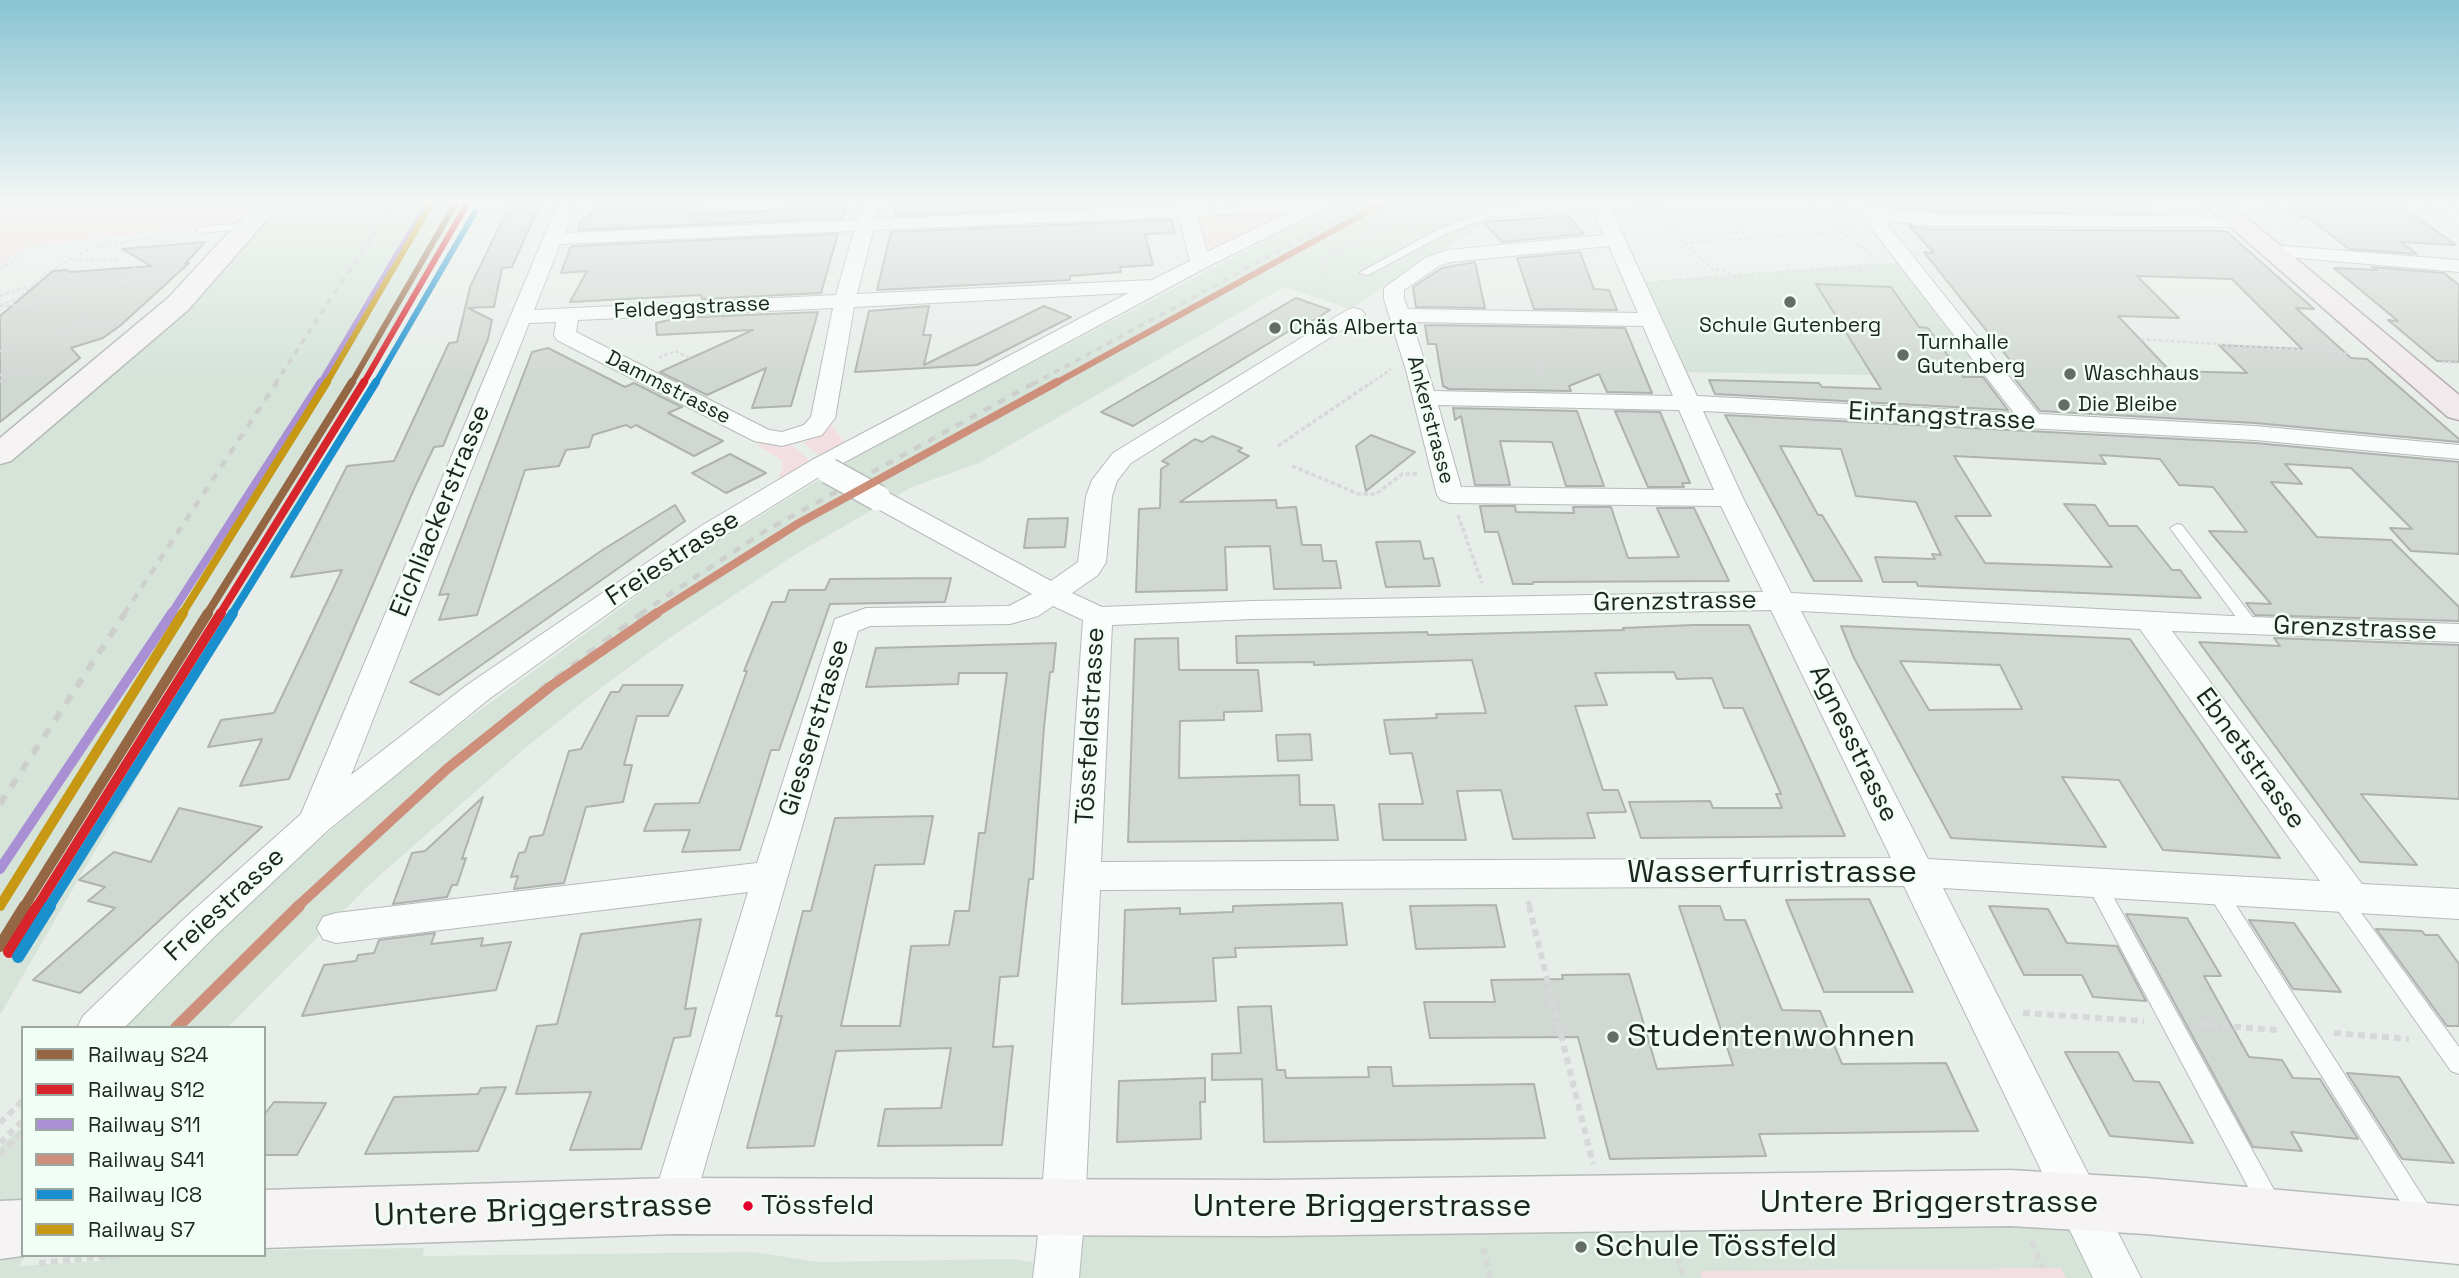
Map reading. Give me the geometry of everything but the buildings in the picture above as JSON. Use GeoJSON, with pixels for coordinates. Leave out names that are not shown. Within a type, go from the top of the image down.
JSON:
{"type":"FeatureCollection","features":[{"type":"Feature","properties":{"kind":"main road"},"geometry":{"type":"LineString","coordinates":[[0,454],[178,304],[217,261]]}},
{"type":"Feature","properties":{"kind":"main road"},"geometry":{"type":"LineString","coordinates":[[2297,261],[2394,355],[2459,411]]}},
{"type":"Feature","properties":{"kind":"main road","name":"Untere Briggerstrasse"},"geometry":{"type":"LineString","coordinates":[[266,1219],[673,1206],[1063,1209],[1604,1205],[2010,1198],[2079,1201],[2446,1234]]}},
{"type":"Feature","properties":{"kind":"street","name":"Eichliackerstrasse"},"geometry":{"type":"LineString","coordinates":[[315,822],[542,261]]}},
{"type":"Feature","properties":{"kind":"street"},"geometry":{"type":"LineString","coordinates":[[845,300],[857,261]]}},
{"type":"Feature","properties":{"kind":"street","name":"Freiestrasse"},"geometry":{"type":"LineString","coordinates":[[99,1026],[200,926],[315,822],[478,692],[557,636],[711,532],[1207,261]]}},
{"type":"Feature","properties":{"kind":"street"},"geometry":{"type":"LineString","coordinates":[[1401,315],[1394,299],[1394,288],[1437,261]]}},
{"type":"Feature","properties":{"kind":"street","name":"Agnesstrasse"},"geometry":{"type":"LineString","coordinates":[[1623,261],[1730,498],[2118,1278]]}},
{"type":"Feature","properties":{"kind":"street"},"geometry":{"type":"LineString","coordinates":[[1907,261],[2033,422]]}},
{"type":"Feature","properties":{"kind":"street"},"geometry":{"type":"LineString","coordinates":[[2424,261],[2459,266]]}},
{"type":"Feature","properties":{"kind":"street","name":"Feldeggstrasse"},"geometry":{"type":"LineString","coordinates":[[519,317],[1159,286]]}},
{"type":"Feature","properties":{"kind":"street","name":"Dammstrasse"},"geometry":{"type":"LineString","coordinates":[[568,314],[565,335],[763,436],[782,439],[793,438],[813,430],[823,418],[845,300]]}},
{"type":"Feature","properties":{"kind":"street"},"geometry":{"type":"LineString","coordinates":[[825,468],[1053,595],[1088,569],[1092,562],[1099,496],[1105,480],[1122,458],[1354,314]]}},
{"type":"Feature","properties":{"kind":"street","name":"Ankerstrasse"},"geometry":{"type":"LineString","coordinates":[[1650,320],[1401,315],[1447,485],[1730,498]]}},
{"type":"Feature","properties":{"kind":"street","name":"Einfangstrasse"},"geometry":{"type":"LineString","coordinates":[[1424,398],[1687,403],[2255,433],[2459,452]]}},
{"type":"Feature","properties":{"kind":"street","name":"Tössfeldstrasse"},"geometry":{"type":"LineString","coordinates":[[1053,595],[1098,616],[1063,1209],[1056,1278]]}},
{"type":"Feature","properties":{"kind":"street","name":"Giesserstrasse"},"geometry":{"type":"LineString","coordinates":[[673,1206],[845,626],[866,618],[1010,615],[1028,610],[1053,595]]}},
{"type":"Feature","properties":{"kind":"street","name":"Grenzstrasse"},"geometry":{"type":"LineString","coordinates":[[1098,616],[1490,605],[1783,601],[2251,626],[2459,633]]}},
{"type":"Feature","properties":{"kind":"street","name":"Ebnetstrasse"},"geometry":{"type":"LineString","coordinates":[[2148,620],[2345,897]]}},
{"type":"Feature","properties":{"kind":"street","name":"Wasserfurristrasse"},"geometry":{"type":"LineString","coordinates":[[1083,876],[1917,872],[2459,904]]}},
{"type":"Feature","properties":{"kind":"street"},"geometry":{"type":"LineString","coordinates":[[336,928],[772,875]]}},
{"type":"Feature","properties":{"kind":"lane"},"geometry":{"type":"LineString","coordinates":[[1364,273],[1387,261]]}},
{"type":"Feature","properties":{"kind":"lane","name":"Grenzstrasse"},"geometry":{"type":"LineString","coordinates":[[2177,528],[2251,626]]}},
{"type":"Feature","properties":{"kind":"lane"},"geometry":{"type":"LineString","coordinates":[[2096,883],[2278,1220]]}},
{"type":"Feature","properties":{"kind":"lane"},"geometry":{"type":"LineString","coordinates":[[2216,890],[2305,1031],[2446,1234]]}},
{"type":"Feature","properties":{"kind":"lane"},"geometry":{"type":"LineString","coordinates":[[2345,897],[2459,1064]]}},
{"type":"Feature","properties":{"kind":"path"},"geometry":{"type":"LineString","coordinates":[[0,306],[16,299],[67,261]]}},
{"type":"Feature","properties":{"kind":"path"},"geometry":{"type":"LineString","coordinates":[[91,261],[111,261]]}},
{"type":"Feature","properties":{"kind":"path"},"geometry":{"type":"LineString","coordinates":[[1326,294],[1317,287],[1327,261]]}},
{"type":"Feature","properties":{"kind":"path"},"geometry":{"type":"LineString","coordinates":[[1702,261],[1713,271],[1726,270],[1732,276]]}},
{"type":"Feature","properties":{"kind":"path"},"geometry":{"type":"LineString","coordinates":[[1633,284],[1883,264],[1878,261]]}},
{"type":"Feature","properties":{"kind":"path"},"geometry":{"type":"LineString","coordinates":[[113,288],[130,278],[136,271],[133,267]]}},
{"type":"Feature","properties":{"kind":"path"},"geometry":{"type":"LineString","coordinates":[[130,278],[158,276]]}},
{"type":"Feature","properties":{"kind":"path"},"geometry":{"type":"LineString","coordinates":[[0,296],[33,284]]}},
{"type":"Feature","properties":{"kind":"path"},"geometry":{"type":"LineString","coordinates":[[0,306],[72,302]]}},
{"type":"Feature","properties":{"kind":"path"},"geometry":{"type":"LineString","coordinates":[[56,336],[85,317],[79,313]]}},
{"type":"Feature","properties":{"kind":"path"},"geometry":{"type":"LineString","coordinates":[[76,325],[118,322]]}},
{"type":"Feature","properties":{"kind":"path"},"geometry":{"type":"LineString","coordinates":[[2141,339],[2394,355]]}},
{"type":"Feature","properties":{"kind":"path"},"geometry":{"type":"LineString","coordinates":[[0,351],[15,350]]}},
{"type":"Feature","properties":{"kind":"path"},"geometry":{"type":"LineString","coordinates":[[0,382],[14,370],[16,364]]}},
{"type":"Feature","properties":{"kind":"path"},"geometry":{"type":"LineString","coordinates":[[1278,446],[1388,369],[1417,370]]}},
{"type":"Feature","properties":{"kind":"path"},"geometry":{"type":"LineString","coordinates":[[0,375],[48,376]]}},
{"type":"Feature","properties":{"kind":"path"},"geometry":{"type":"LineString","coordinates":[[1292,466],[1359,494],[1376,495],[1402,474],[1447,485],[1490,605]]}},
{"type":"Feature","properties":{"kind":"path"},"geometry":{"type":"LineString","coordinates":[[1521,872],[1604,1205]]}},
{"type":"Feature","properties":{"kind":"path"},"geometry":{"type":"LineString","coordinates":[[1985,1010],[2442,1041]]}},
{"type":"Feature","properties":{"kind":"path"},"geometry":{"type":"LineString","coordinates":[[0,1123],[21,1102]]}},
{"type":"Feature","properties":{"kind":"path"},"geometry":{"type":"LineString","coordinates":[[0,1143],[21,1122]]}},
{"type":"Feature","properties":{"kind":"path"},"geometry":{"type":"LineString","coordinates":[[0,1155],[21,1133]]}},
{"type":"Feature","properties":{"kind":"path"},"geometry":{"type":"LineString","coordinates":[[2031,1241],[2043,1268]]}},
{"type":"Feature","properties":{"kind":"path"},"geometry":{"type":"LineString","coordinates":[[1674,1245],[1684,1278]]}},
{"type":"Feature","properties":{"kind":"path"},"geometry":{"type":"LineString","coordinates":[[1483,1248],[1490,1278]]}},
{"type":"Feature","properties":{"kind":"shaded area"},"geometry":{"type":"Polygon","coordinates":[[[208,261],[434,261],[337,433],[0,1015],[0,454],[208,261]]]}},
{"type":"Feature","properties":{"kind":"shaded area"},"geometry":{"type":"Polygon","coordinates":[[[1227,261],[1426,261],[1350,309],[1284,287],[979,463],[912,487],[796,554],[668,639],[524,749],[370,884],[229,1026],[122,1026],[295,860],[464,722],[677,567],[856,457],[1227,261]]]}},
{"type":"Feature","properties":{"kind":"shaded area","name":"Schule Gutenberg"},"geometry":{"type":"Polygon","coordinates":[[[1907,262],[1997,377],[1674,372],[1634,283],[1907,262]]]}},
{"type":"Feature","properties":{"kind":"shaded area"},"geometry":{"type":"Polygon","coordinates":[[[830,423],[844,442],[823,454],[817,454],[804,443],[830,423]]]}},
{"type":"Feature","properties":{"kind":"shaded area"},"geometry":{"type":"Polygon","coordinates":[[[755,444],[792,445],[810,461],[777,481],[783,468],[782,460],[755,444]]]}},
{"type":"Feature","properties":{"kind":"shaded area","name":"Schule Tössfeld"},"geometry":{"type":"Polygon","coordinates":[[[21,1128],[21,1257],[25,1257],[19,1266],[101,1261],[103,1257],[266,1257],[266,1250],[424,1248],[423,1256],[754,1252],[818,1262],[1012,1259],[1057,1266],[1063,1209],[2079,1201],[2118,1278],[0,1278],[0,1147],[21,1128]]]}},
{"type":"Feature","properties":{"kind":"shaded area"},"geometry":{"type":"Polygon","coordinates":[[[2061,1268],[2066,1278],[1702,1278],[1700,1271],[2061,1268]]]}},
{"type":"Feature","properties":{"kind":"railway"},"geometry":{"type":"LineString","coordinates":[[275,384],[356,261]]}},
{"type":"Feature","properties":{"kind":"railway"},"geometry":{"type":"LineString","coordinates":[[1033,384],[1261,261]]}},
{"type":"Feature","properties":{"kind":"railway"},"geometry":{"type":"LineString","coordinates":[[124,614],[277,382]]}},
{"type":"Feature","properties":{"kind":"railway"},"geometry":{"type":"LineString","coordinates":[[640,614],[765,531],[1036,382]]}},
{"type":"Feature","properties":{"kind":"railway"},"geometry":{"type":"LineString","coordinates":[[0,804],[125,613]]}},
{"type":"Feature","properties":{"kind":"railway"},"geometry":{"type":"LineString","coordinates":[[448,768],[548,684],[643,613]]}},
{"type":"Feature","properties":{"kind":"rail line","name":"S11"},"geometry":{"type":"LineString","coordinates":[[0,869],[152,643],[314,393],[393,261]]}},
{"type":"Feature","properties":{"kind":"rail line","name":"S7"},"geometry":{"type":"LineString","coordinates":[[0,906],[325,386],[398,261]]}},
{"type":"Feature","properties":{"kind":"rail line","name":"S24"},"geometry":{"type":"LineString","coordinates":[[0,946],[343,397],[422,261]]}},
{"type":"Feature","properties":{"kind":"rail line","name":"S12"},"geometry":{"type":"LineString","coordinates":[[9,952],[352,403],[434,261]]}},
{"type":"Feature","properties":{"kind":"rail line","name":"IC8"},"geometry":{"type":"LineString","coordinates":[[18,957],[361,408],[447,261]]}},
{"type":"Feature","properties":{"kind":"rail line","name":"S41"},"geometry":{"type":"LineString","coordinates":[[178,1026],[276,927],[448,768],[551,686],[641,623],[799,523],[1278,261]]}},
{"type":"Feature","properties":{"kind":"place","name":"Schule Gutenberg"},"geometry":{"type":"Point","coordinates":[1790,302]}},
{"type":"Feature","properties":{"kind":"place","name":"Chäs Alberta"},"geometry":{"type":"Point","coordinates":[1275,328]}},
{"type":"Feature","properties":{"kind":"place","name":"Turnhalle Gutenberg"},"geometry":{"type":"Point","coordinates":[1903,355]}},
{"type":"Feature","properties":{"kind":"place","name":"Waschhaus"},"geometry":{"type":"Point","coordinates":[2070,374]}},
{"type":"Feature","properties":{"kind":"place","name":"Die Bleibe"},"geometry":{"type":"Point","coordinates":[2064,405]}},
{"type":"Feature","properties":{"kind":"place","name":"Studentenwohnen"},"geometry":{"type":"Point","coordinates":[1613,1037]}},
{"type":"Feature","properties":{"kind":"place","name":"Tössfeld"},"geometry":{"type":"Point","coordinates":[748,1206]}},
{"type":"Feature","properties":{"kind":"place","name":"Schule Tössfeld"},"geometry":{"type":"Point","coordinates":[1581,1247]}}]}
